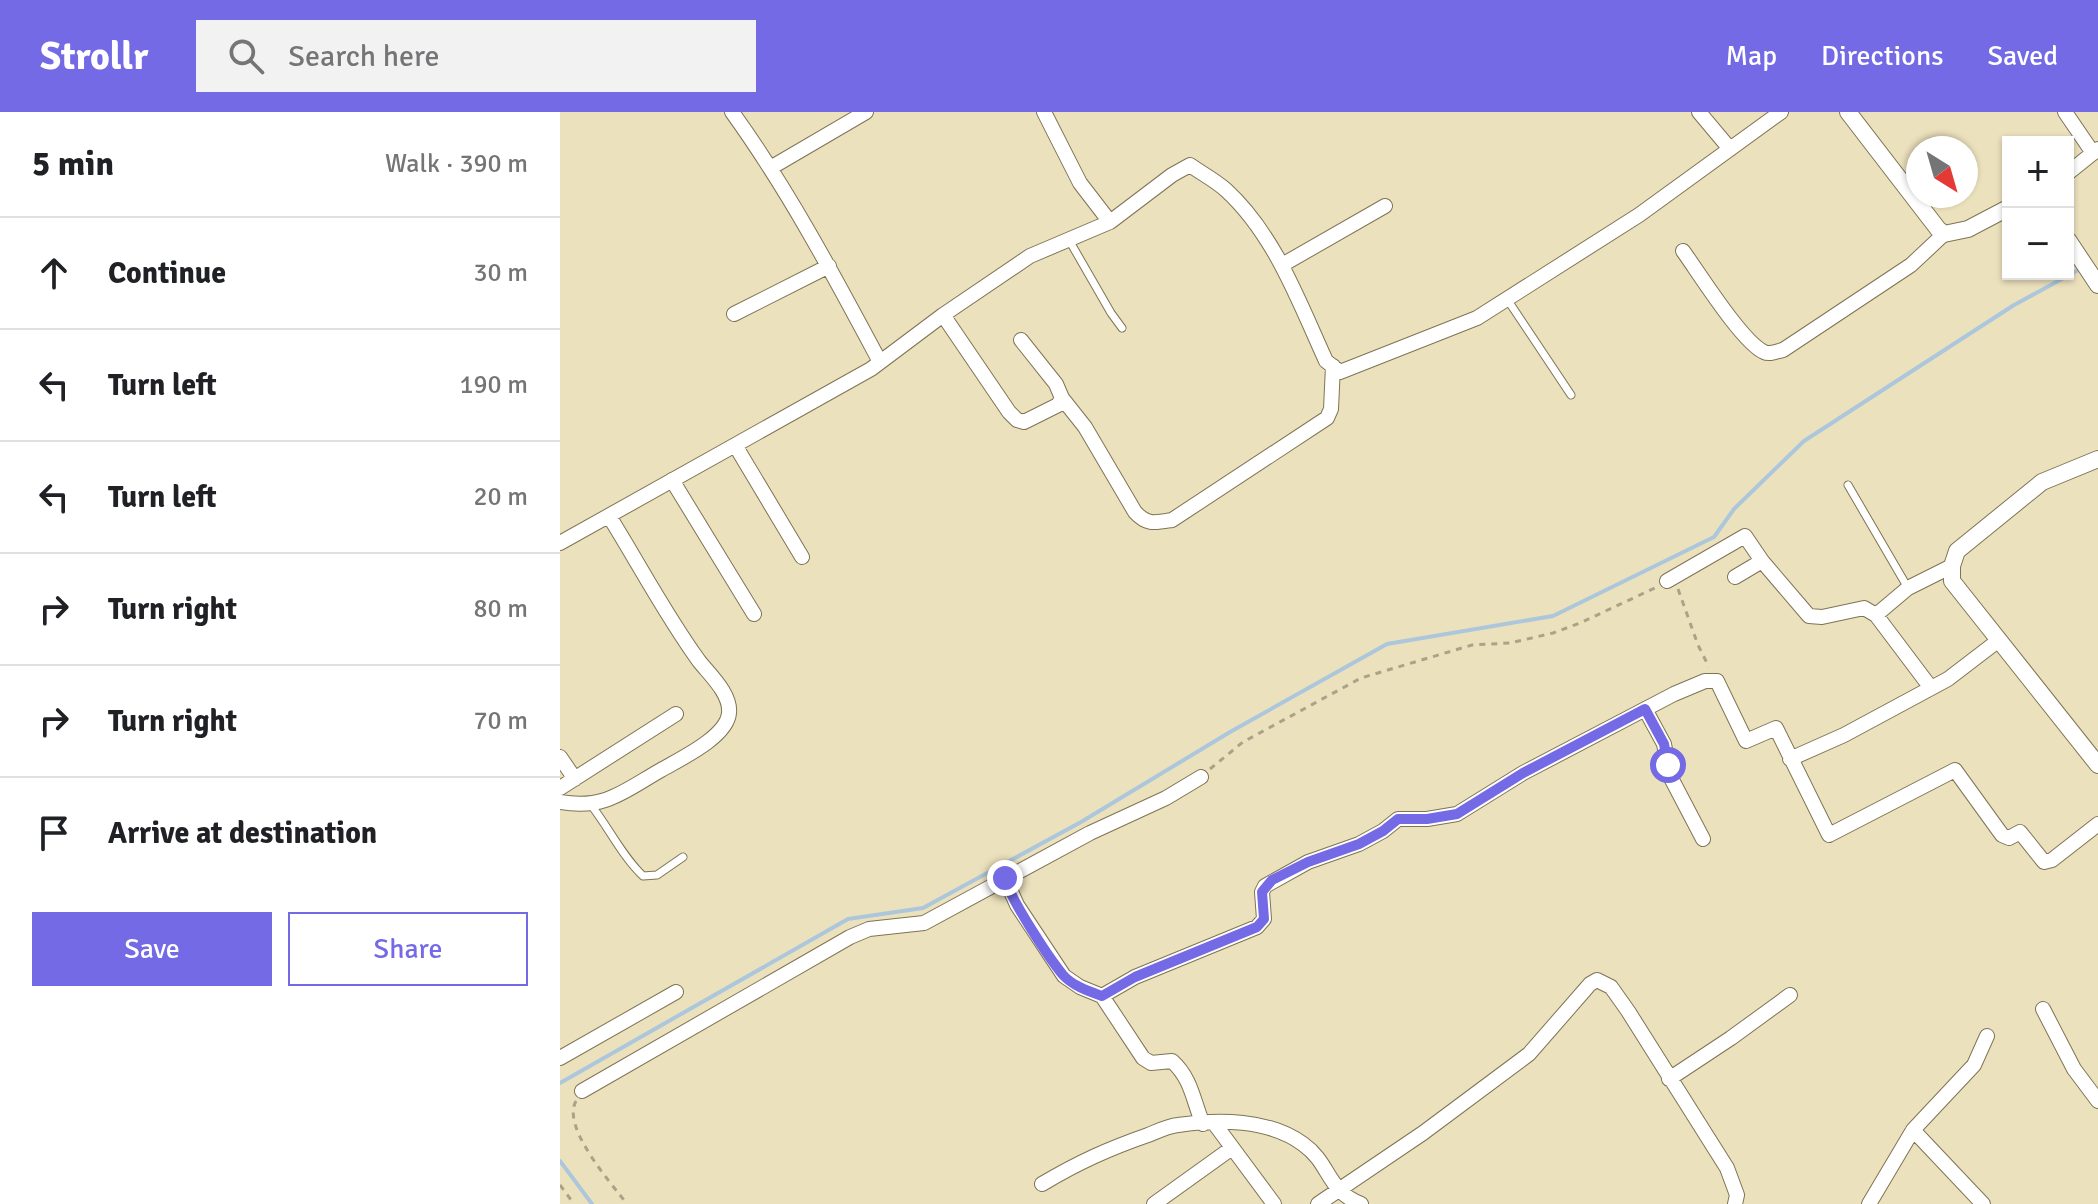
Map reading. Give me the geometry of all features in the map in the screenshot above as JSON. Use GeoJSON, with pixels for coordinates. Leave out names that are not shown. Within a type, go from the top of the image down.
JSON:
{"type":"FeatureCollection","features":[{"type":"Feature","properties":{"kind":"street"},"geometry":{"type":"LineString","coordinates":[[732,112],[772,167],[880,362]]}},
{"type":"Feature","properties":{"kind":"street"},"geometry":{"type":"LineString","coordinates":[[772,167],[866,112]]}},
{"type":"Feature","properties":{"kind":"street"},"geometry":{"type":"LineString","coordinates":[[1044,112],[1080,183],[1110,222]]}},
{"type":"Feature","properties":{"kind":"street"},"geometry":{"type":"LineString","coordinates":[[1699,112],[1730,149]]}},
{"type":"Feature","properties":{"kind":"street"},"geometry":{"type":"LineString","coordinates":[[560,543],[880,362],[1030,256],[1110,222],[1190,165],[1226,190],[1266,238],[1282,265],[1326,361],[1340,372],[1477,318],[1639,215],[1781,112]]}},
{"type":"Feature","properties":{"kind":"street"},"geometry":{"type":"LineString","coordinates":[[1848,112],[1944,234]]}},
{"type":"Feature","properties":{"kind":"street"},"geometry":{"type":"LineString","coordinates":[[2065,112],[2095,151],[2074,168]]}},
{"type":"Feature","properties":{"kind":"street"},"geometry":{"type":"LineString","coordinates":[[1282,265],[1385,206]]}},
{"type":"Feature","properties":{"kind":"street"},"geometry":{"type":"LineString","coordinates":[[1683,251],[1742,332],[1763,351],[1771,353],[1783,350],[1911,265],[1944,234],[1968,229],[2002,211]]}},
{"type":"Feature","properties":{"kind":"street"},"geometry":{"type":"LineString","coordinates":[[2074,250],[2098,285]]}},
{"type":"Feature","properties":{"kind":"street"},"geometry":{"type":"LineString","coordinates":[[734,314],[829,266]]}},
{"type":"Feature","properties":{"kind":"street"},"geometry":{"type":"LineString","coordinates":[[943,315],[1017,420],[1024,422],[1035,418],[1058,405],[1062,398]]}},
{"type":"Feature","properties":{"kind":"street"},"geometry":{"type":"LineString","coordinates":[[1021,340],[1085,427],[1135,512],[1150,523],[1172,520],[1327,418],[1331,409],[1333,366]]}},
{"type":"Feature","properties":{"kind":"street"},"geometry":{"type":"LineString","coordinates":[[735,445],[802,557]]}},
{"type":"Feature","properties":{"kind":"street"},"geometry":{"type":"LineString","coordinates":[[2098,459],[2042,482],[1957,551],[1952,566],[1952,581],[2098,765]]}},
{"type":"Feature","properties":{"kind":"street"},"geometry":{"type":"LineString","coordinates":[[672,480],[754,614]]}},
{"type":"Feature","properties":{"kind":"street"},"geometry":{"type":"LineString","coordinates":[[560,802],[591,805],[609,800],[700,748],[723,727],[729,713],[721,689],[692,651],[609,516]]}},
{"type":"Feature","properties":{"kind":"street"},"geometry":{"type":"LineString","coordinates":[[1667,581],[1745,536],[1809,616],[1822,617],[1864,608],[1876,615],[1931,688]]}},
{"type":"Feature","properties":{"kind":"street"},"geometry":{"type":"LineString","coordinates":[[1735,577],[1762,561]]}},
{"type":"Feature","properties":{"kind":"street"},"geometry":{"type":"LineString","coordinates":[[1876,615],[1908,588],[1952,566]]}},
{"type":"Feature","properties":{"kind":"street"},"geometry":{"type":"LineString","coordinates":[[1790,759],[1844,735],[1948,679],[1999,640]]}},
{"type":"Feature","properties":{"kind":"street"},"geometry":{"type":"LineString","coordinates":[[1102,996],[1135,977],[1257,927],[1264,919],[1262,892],[1272,880],[1308,862],[1359,844],[1398,819],[1427,819],[1457,814],[1523,773],[1705,681],[1717,681],[1746,741],[1776,728],[1829,835],[1955,770],[2002,835],[2009,838],[2020,832],[2044,862],[2052,860],[2098,824]]}},
{"type":"Feature","properties":{"kind":"street"},"geometry":{"type":"LineString","coordinates":[[1645,709],[1664,744],[1670,776],[1703,839]]}},
{"type":"Feature","properties":{"kind":"street"},"geometry":{"type":"LineString","coordinates":[[560,788],[676,714]]}},
{"type":"Feature","properties":{"kind":"street"},"geometry":{"type":"LineString","coordinates":[[560,757],[575,779]]}},
{"type":"Feature","properties":{"kind":"street"},"geometry":{"type":"LineString","coordinates":[[582,1091],[850,937],[869,929],[924,923],[1201,777]]}},
{"type":"Feature","properties":{"kind":"street"},"geometry":{"type":"LineString","coordinates":[[1005,878],[1017,905],[1064,976],[1102,996],[1143,1058],[1151,1063],[1172,1061],[1179,1067],[1209,1124],[1232,1148],[1274,1204]]}},
{"type":"Feature","properties":{"kind":"street"},"geometry":{"type":"LineString","coordinates":[[1318,1204],[1423,1133],[1529,1054],[1590,984],[1597,980],[1611,987],[1727,1168],[1737,1195],[1735,1204]]}},
{"type":"Feature","properties":{"kind":"street"},"geometry":{"type":"LineString","coordinates":[[560,1058],[676,992]]}},
{"type":"Feature","properties":{"kind":"street"},"geometry":{"type":"LineString","coordinates":[[1669,1079],[1790,995]]}},
{"type":"Feature","properties":{"kind":"street"},"geometry":{"type":"LineString","coordinates":[[2043,1009],[2074,1069],[2098,1101]]}},
{"type":"Feature","properties":{"kind":"street"},"geometry":{"type":"LineString","coordinates":[[1869,1204],[1913,1130],[1974,1065],[1987,1036]]}},
{"type":"Feature","properties":{"kind":"street"},"geometry":{"type":"LineString","coordinates":[[1042,1184],[1085,1158],[1176,1125],[1256,1123],[1282,1131],[1319,1159],[1337,1191],[1361,1204]]}},
{"type":"Feature","properties":{"kind":"street"},"geometry":{"type":"LineString","coordinates":[[1913,1130],[1983,1204]]}},
{"type":"Feature","properties":{"kind":"street"},"geometry":{"type":"LineString","coordinates":[[1154,1204],[1232,1148]]}},
{"type":"Feature","properties":{"kind":"lane"},"geometry":{"type":"LineString","coordinates":[[1069,240],[1122,328]]}},
{"type":"Feature","properties":{"kind":"lane"},"geometry":{"type":"LineString","coordinates":[[1507,299],[1571,395]]}},
{"type":"Feature","properties":{"kind":"lane"},"geometry":{"type":"LineString","coordinates":[[1848,485],[1908,588]]}},
{"type":"Feature","properties":{"kind":"lane"},"geometry":{"type":"LineString","coordinates":[[591,805],[633,867],[643,876],[657,875],[683,857]]}},
{"type":"Feature","properties":{"kind":"path"},"geometry":{"type":"LineString","coordinates":[[1201,777],[1243,742],[1361,678],[1472,645],[1510,643],[1553,633],[1647,593],[1667,581],[1676,585],[1698,645],[1717,681]]}},
{"type":"Feature","properties":{"kind":"path"},"geometry":{"type":"LineString","coordinates":[[582,1091],[573,1106],[573,1121],[600,1171],[627,1204]]}},
{"type":"Feature","properties":{"kind":"path"},"geometry":{"type":"LineString","coordinates":[[560,1185],[574,1204]]}},
{"type":"Feature","properties":{"kind":"waterway"},"geometry":{"type":"LineString","coordinates":[[560,1083],[848,919],[923,908],[1081,822],[1230,732],[1387,644],[1553,616],[1714,537],[1734,509],[1804,441],[2014,305],[2082,268]]}},
{"type":"Feature","properties":{"kind":"waterway"},"geometry":{"type":"LineString","coordinates":[[560,1161],[592,1204]]}},
{"type":"Feature","properties":{"kind":"route"},"geometry":{"type":"LineString","coordinates":[[1005,878],[1017,905],[1064,976],[1102,996],[1135,977],[1257,927],[1264,919],[1262,892],[1272,880],[1308,862],[1359,844],[1398,819],[1427,819],[1457,814],[1523,773],[1645,709],[1664,744],[1668,765]]}}]}
